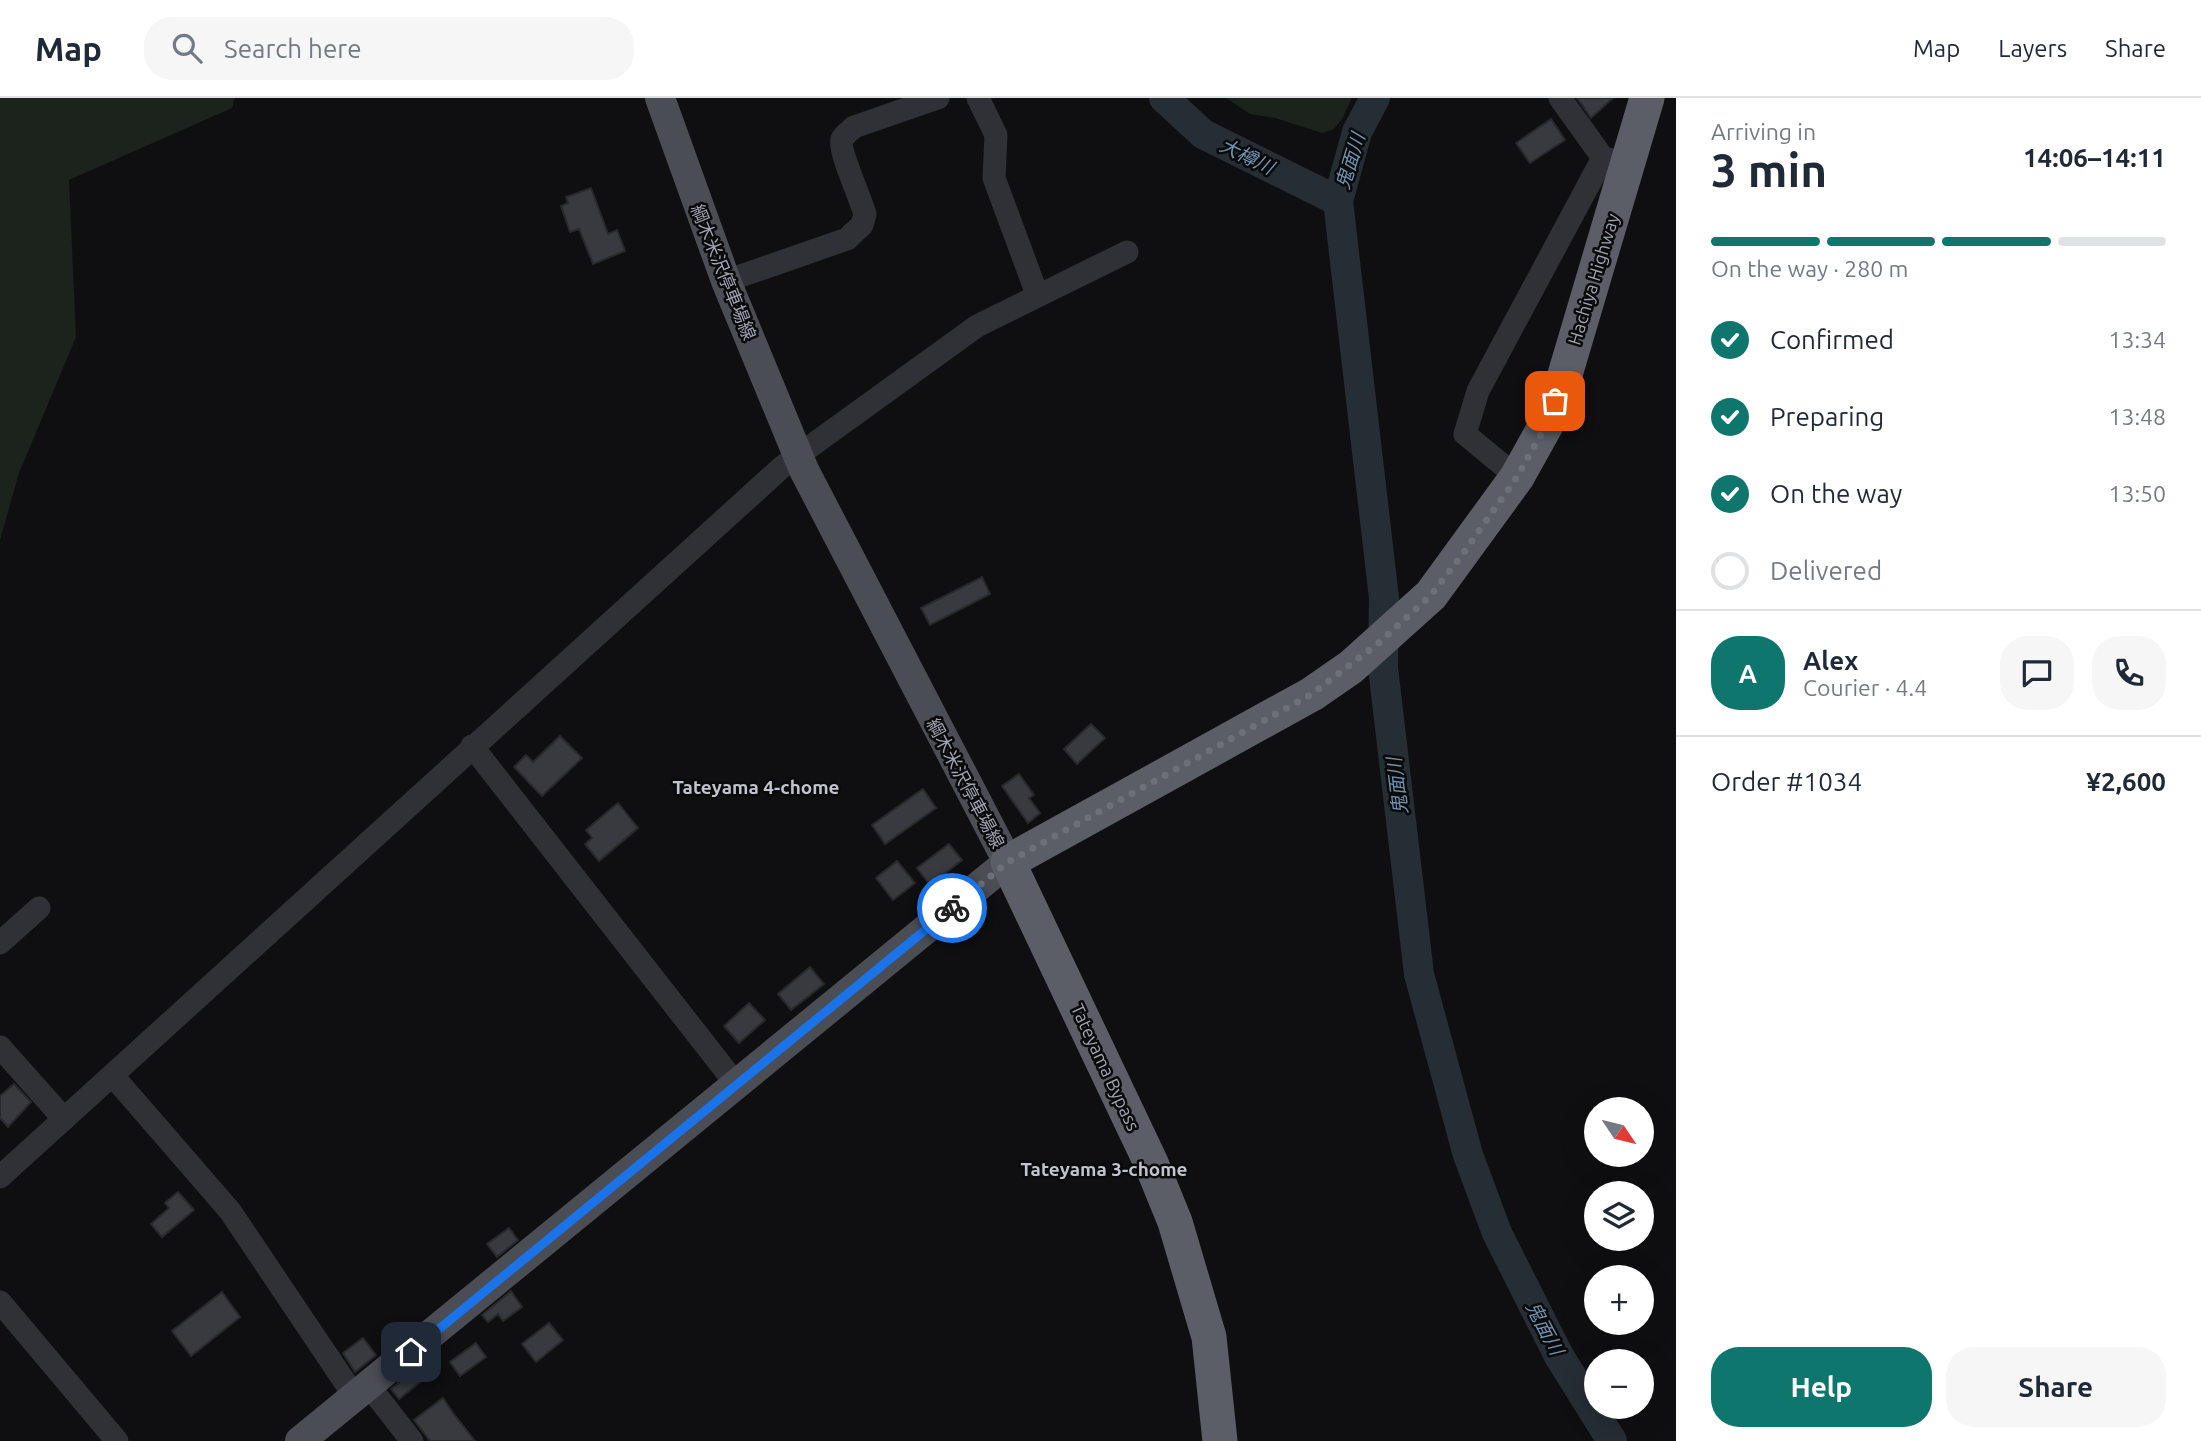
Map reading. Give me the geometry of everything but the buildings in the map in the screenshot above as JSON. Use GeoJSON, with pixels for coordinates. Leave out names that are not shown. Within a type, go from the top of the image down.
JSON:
{"type":"FeatureCollection","features":[{"type":"Feature","properties":{"kind":"highway","name":"Hachiya Highway"},"geometry":{"type":"LineString","coordinates":[[1008,862],[1312,694],[1396,629],[1431,595],[1517,477],[1546,425],[1564,377],[1616,161],[1647,98]]}},
{"type":"Feature","properties":{"kind":"highway","name":"Tateyama Bypass"},"geometry":{"type":"LineString","coordinates":[[1008,862],[1146,1151],[1175,1223],[1209,1337],[1220,1441]]}},
{"type":"Feature","properties":{"kind":"main road","name":"綱木米沢停車場線"},"geometry":{"type":"LineString","coordinates":[[300,1441],[1008,862],[804,470],[726,281],[660,98]]}},
{"type":"Feature","properties":{"kind":"street"},"geometry":{"type":"LineString","coordinates":[[726,281],[847,239],[856,233],[865,214],[841,143],[844,136],[854,127],[938,98]]}},
{"type":"Feature","properties":{"kind":"street"},"geometry":{"type":"LineString","coordinates":[[978,98],[996,135],[994,177],[1037,294]]}},
{"type":"Feature","properties":{"kind":"street"},"geometry":{"type":"LineString","coordinates":[[1517,477],[1465,434],[1466,422],[1478,391],[1538,274],[1616,161],[1560,98]]}},
{"type":"Feature","properties":{"kind":"street"},"geometry":{"type":"LineString","coordinates":[[0,1177],[675,561],[799,454],[977,326],[1037,294],[1127,252]]}},
{"type":"Feature","properties":{"kind":"street"},"geometry":{"type":"LineString","coordinates":[[472,746],[736,1084]]}},
{"type":"Feature","properties":{"kind":"street"},"geometry":{"type":"LineString","coordinates":[[0,943],[39,908]]}},
{"type":"Feature","properties":{"kind":"street"},"geometry":{"type":"LineString","coordinates":[[0,1047],[64,1119]]}},
{"type":"Feature","properties":{"kind":"street"},"geometry":{"type":"LineString","coordinates":[[113,1076],[230,1211],[362,1391],[412,1441]]}},
{"type":"Feature","properties":{"kind":"street"},"geometry":{"type":"LineString","coordinates":[[0,1302],[117,1441]]}},
{"type":"Feature","properties":{"kind":"shaded area"},"geometry":{"type":"Polygon","coordinates":[[[0,98],[235,98],[232,108],[69,180],[76,337],[19,473],[0,540],[0,98]]]}},
{"type":"Feature","properties":{"kind":"shaded area"},"geometry":{"type":"Polygon","coordinates":[[[1226,98],[1352,98],[1334,129],[1322,133],[1275,118],[1250,114],[1226,98]]]}},
{"type":"Feature","properties":{"kind":"waterway","name":"大樽川"},"geometry":{"type":"LineString","coordinates":[[1164,98],[1203,134],[1338,201]]}},
{"type":"Feature","properties":{"kind":"waterway","name":"鬼面川"},"geometry":{"type":"LineString","coordinates":[[1375,98],[1357,132],[1338,201],[1384,598],[1383,668],[1419,974],[1468,1155],[1497,1233],[1559,1356],[1612,1441]]}},
{"type":"Feature","properties":{"kind":"way so far"},"geometry":{"type":"LineString","coordinates":[[952,908],[1008,862],[1312,694],[1396,629],[1431,595],[1517,477],[1546,425],[1555,401]]}},
{"type":"Feature","properties":{"kind":"district","name":"Tateyama 4-chome"},"geometry":{"type":"Point","coordinates":[756,787]}},
{"type":"Feature","properties":{"kind":"district","name":"Tateyama 3-chome"},"geometry":{"type":"Point","coordinates":[1104,1169]}},
{"type":"Feature","properties":{"kind":"route"},"geometry":{"type":"LineString","coordinates":[[411,1352],[952,908]]}}]}
